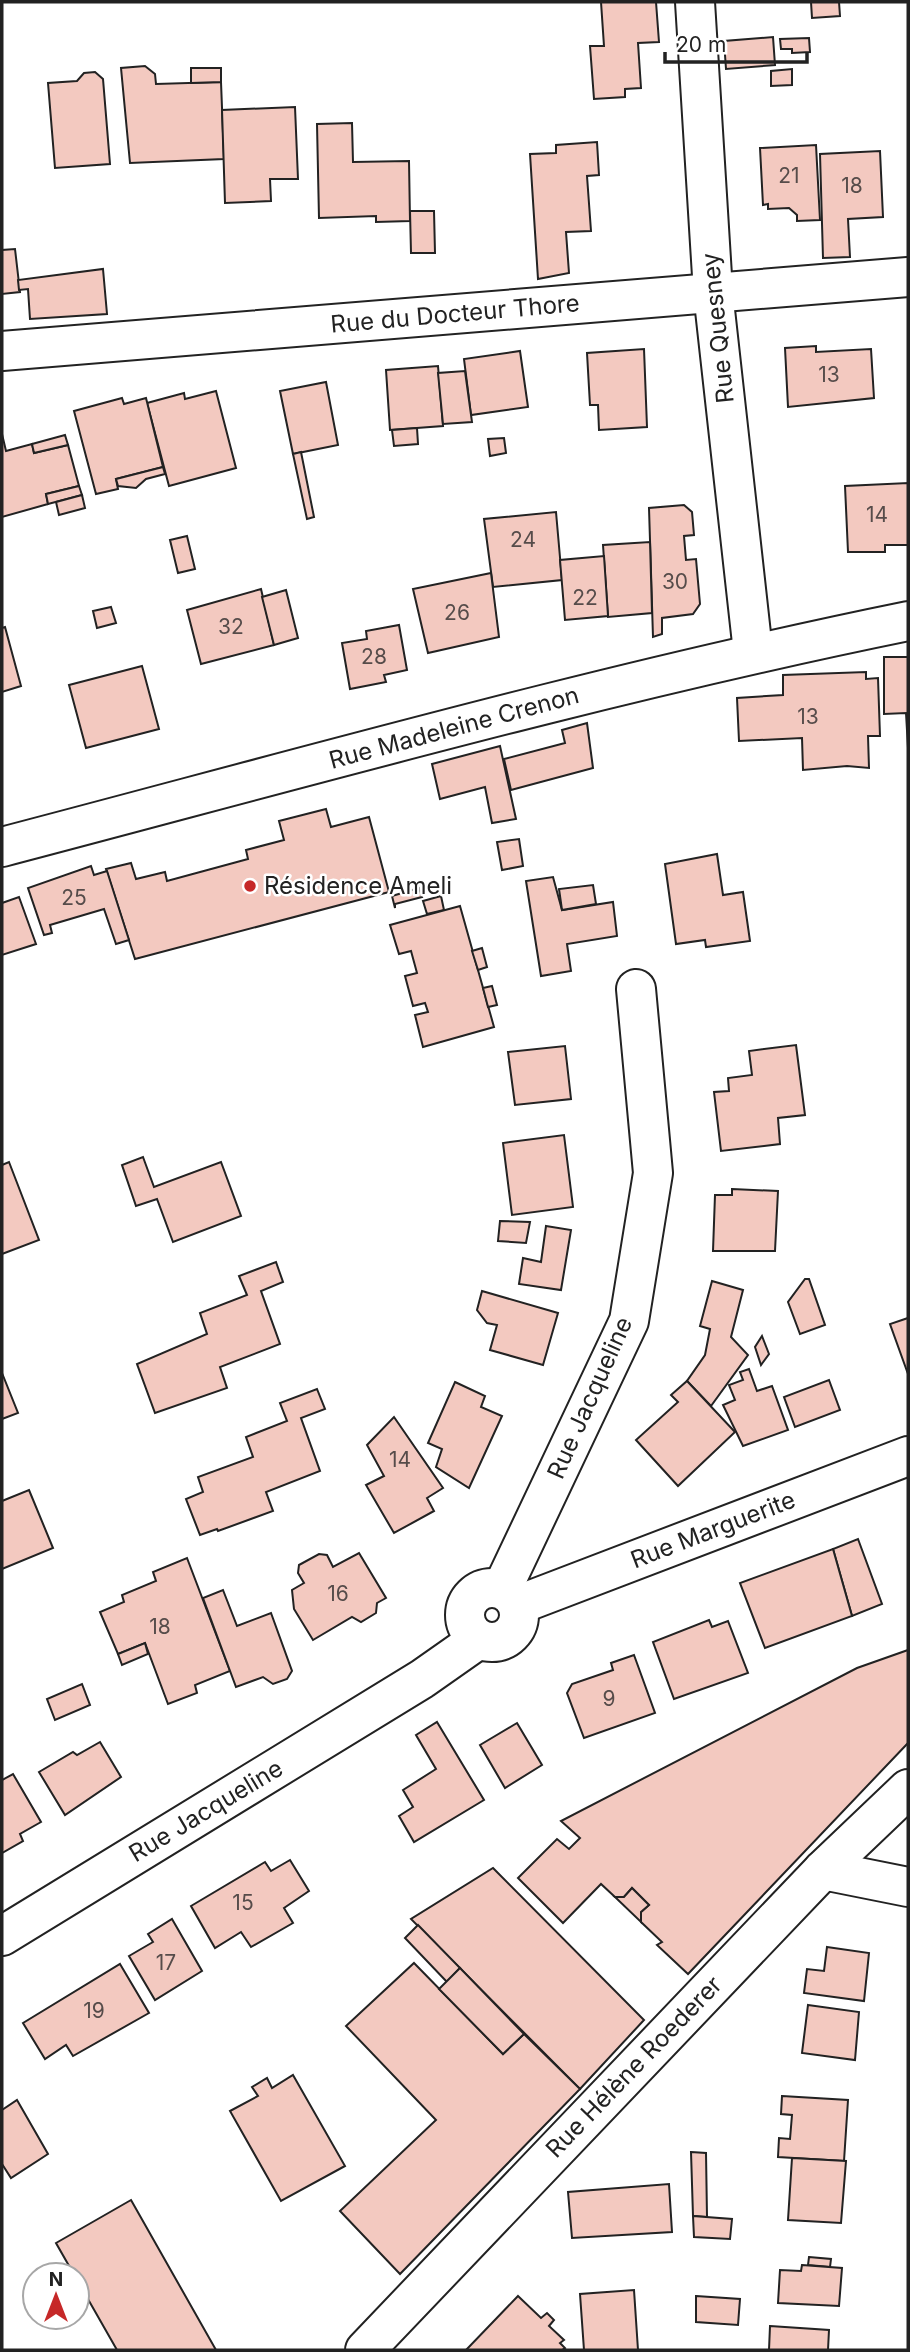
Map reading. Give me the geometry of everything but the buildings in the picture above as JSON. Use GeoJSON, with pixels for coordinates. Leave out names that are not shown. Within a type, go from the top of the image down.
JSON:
{"type":"FeatureCollection","features":[{"type":"Feature","properties":{"kind":"street","name":"Rue Quesney"},"geometry":{"type":"LineString","coordinates":[[695,2],[713,292],[753,652]]}},
{"type":"Feature","properties":{"kind":"street","name":"Rue du Docteur Thore"},"geometry":{"type":"LineString","coordinates":[[2,351],[908,277]]}},
{"type":"Feature","properties":{"kind":"street","name":"Rue Madeleine Crenon"},"geometry":{"type":"LineString","coordinates":[[2,847],[753,652],[908,621]]}},
{"type":"Feature","properties":{"kind":"street","name":"Rue Jacqueline"},"geometry":{"type":"LineString","coordinates":[[510,1597],[629,1321],[653,1173],[636,989]]}},
{"type":"Feature","properties":{"kind":"street","name":"Rue Marguerite"},"geometry":{"type":"LineString","coordinates":[[479,1639],[467,1626],[466,1608],[475,1593],[493,1587],[510,1597],[908,1456]]}},
{"type":"Feature","properties":{"kind":"street","name":"Rue Jacqueline"},"geometry":{"type":"LineString","coordinates":[[2,1936],[422,1679],[479,1639]]}},
{"type":"Feature","properties":{"kind":"street","name":"Rue Hélène Roederer"},"geometry":{"type":"LineString","coordinates":[[365,2350],[824,1870],[908,1789]]}},
{"type":"Feature","properties":{"kind":"street"},"geometry":{"type":"LineString","coordinates":[[824,1870],[908,1887]]}},
{"type":"Feature","properties":{"kind":"place","name":"Résidence Ameli"},"geometry":{"type":"Point","coordinates":[250,886]}}]}
